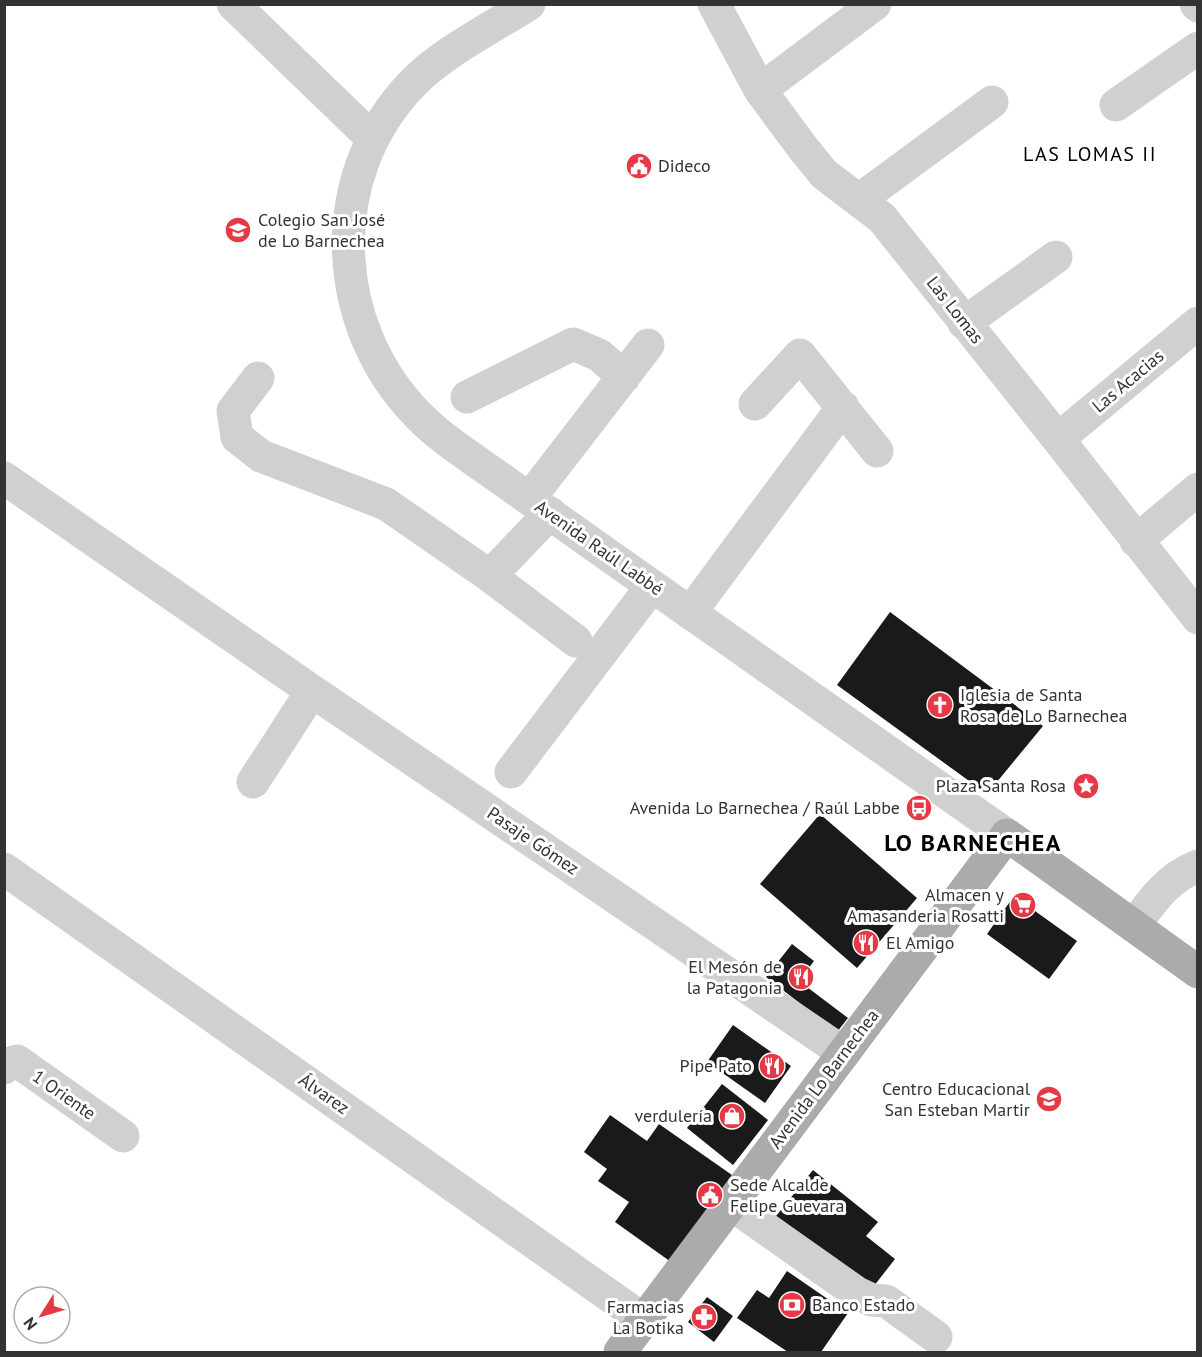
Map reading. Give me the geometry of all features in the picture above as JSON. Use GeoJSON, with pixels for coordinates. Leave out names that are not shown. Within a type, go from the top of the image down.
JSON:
{"type":"FeatureCollection","features":[{"type":"Feature","properties":{"kind":"main road","name":"Avenida Raúl Labbé"},"geometry":{"type":"LineString","coordinates":[[1006,835],[1197,972]]}},
{"type":"Feature","properties":{"kind":"main road","name":"Avenida Lo Barnechea"},"geometry":{"type":"LineString","coordinates":[[620,1353],[1006,835]]}},
{"type":"Feature","properties":{"kind":"street"},"geometry":{"type":"LineString","coordinates":[[233,4],[373,139]]}},
{"type":"Feature","properties":{"kind":"street","name":"Avenida Raúl Labbé"},"geometry":{"type":"LineString","coordinates":[[529,4],[424,71],[400,97],[373,139],[354,191],[348,231],[348,258],[351,290],[364,332],[386,376],[418,415],[439,433],[1006,835]]}},
{"type":"Feature","properties":{"kind":"street","name":"Las Lomas"},"geometry":{"type":"LineString","coordinates":[[714,4],[760,90],[824,174],[846,193],[882,218],[1197,618]]}},
{"type":"Feature","properties":{"kind":"street"},"geometry":{"type":"LineString","coordinates":[[760,90],[875,4]]}},
{"type":"Feature","properties":{"kind":"street"},"geometry":{"type":"LineString","coordinates":[[1116,105],[1197,48]]}},
{"type":"Feature","properties":{"kind":"street"},"geometry":{"type":"LineString","coordinates":[[859,200],[992,102]]}},
{"type":"Feature","properties":{"kind":"street"},"geometry":{"type":"LineString","coordinates":[[964,323],[1056,257]]}},
{"type":"Feature","properties":{"kind":"street","name":"Las Acacias"},"geometry":{"type":"LineString","coordinates":[[1058,439],[1197,324]]}},
{"type":"Feature","properties":{"kind":"street"},"geometry":{"type":"LineString","coordinates":[[467,397],[573,344],[599,355],[624,376]]}},
{"type":"Feature","properties":{"kind":"street"},"geometry":{"type":"LineString","coordinates":[[490,576],[540,506],[624,376],[648,345]]}},
{"type":"Feature","properties":{"kind":"street"},"geometry":{"type":"LineString","coordinates":[[755,404],[800,355],[877,451]]}},
{"type":"Feature","properties":{"kind":"street"},"geometry":{"type":"LineString","coordinates":[[258,378],[233,411],[237,437],[261,456],[386,504],[490,576],[576,640]]}},
{"type":"Feature","properties":{"kind":"street"},"geometry":{"type":"LineString","coordinates":[[690,613],[843,408]]}},
{"type":"Feature","properties":{"kind":"street","name":"Pasaje Gómez"},"geometry":{"type":"LineString","coordinates":[[4,478],[844,1053]]}},
{"type":"Feature","properties":{"kind":"street"},"geometry":{"type":"LineString","coordinates":[[1136,541],[1197,489]]}},
{"type":"Feature","properties":{"kind":"street"},"geometry":{"type":"LineString","coordinates":[[511,772],[652,586]]}},
{"type":"Feature","properties":{"kind":"street"},"geometry":{"type":"LineString","coordinates":[[253,782],[312,691]]}},
{"type":"Feature","properties":{"kind":"street"},"geometry":{"type":"LineString","coordinates":[[1134,926],[1158,892],[1175,878],[1197,866]]}},
{"type":"Feature","properties":{"kind":"street","name":"Álvarez"},"geometry":{"type":"LineString","coordinates":[[4,869],[644,1320]]}},
{"type":"Feature","properties":{"kind":"street","name":"1 Oriente"},"geometry":{"type":"LineString","coordinates":[[4,1068],[7,1064],[16,1061],[123,1136]]}},
{"type":"Feature","properties":{"kind":"street"},"geometry":{"type":"LineString","coordinates":[[731,1204],[857,1293],[872,1300],[886,1301],[936,1337]]}},
{"type":"Feature","properties":{"kind":"building","name":"Iglesia de Santa Rosa de Lo Barnechea"},"geometry":{"type":"Polygon","coordinates":[[[890,612],[1043,726],[987,794],[837,685],[890,612]]]}},
{"type":"Feature","properties":{"kind":"building"},"geometry":{"type":"Polygon","coordinates":[[[820,814],[917,898],[857,968],[760,884],[820,814]]]}},
{"type":"Feature","properties":{"kind":"building"},"geometry":{"type":"Polygon","coordinates":[[[1014,896],[1077,941],[1049,979],[987,934],[1014,896]]]}},
{"type":"Feature","properties":{"kind":"building"},"geometry":{"type":"Polygon","coordinates":[[[792,944],[814,961],[799,981],[848,1018],[837,1032],[766,977],[792,944]]]}},
{"type":"Feature","properties":{"kind":"building"},"geometry":{"type":"Polygon","coordinates":[[[733,1025],[791,1066],[765,1103],[707,1062],[733,1025]]]}},
{"type":"Feature","properties":{"kind":"building"},"geometry":{"type":"Polygon","coordinates":[[[722,1084],[768,1120],[733,1165],[687,1128],[722,1084]]]}},
{"type":"Feature","properties":{"kind":"building"},"geometry":{"type":"Polygon","coordinates":[[[610,1115],[647,1141],[659,1124],[732,1175],[671,1262],[615,1222],[629,1202],[598,1181],[607,1169],[584,1152],[610,1115]]]}},
{"type":"Feature","properties":{"kind":"building"},"geometry":{"type":"Polygon","coordinates":[[[813,1170],[878,1222],[866,1236],[895,1259],[870,1291],[776,1216],[813,1170]]]}},
{"type":"Feature","properties":{"kind":"building","name":"Banco Estado"},"geometry":{"type":"Polygon","coordinates":[[[787,1271],[848,1313],[821,1352],[788,1352],[737,1318],[757,1290],[769,1298],[787,1271]]]}},
{"type":"Feature","properties":{"kind":"building"},"geometry":{"type":"Polygon","coordinates":[[[707,1297],[733,1316],[714,1342],[688,1322],[707,1297]]]}},
{"type":"Feature","properties":{"kind":"place","name":"Dideco"},"geometry":{"type":"Point","coordinates":[639,166]}},
{"type":"Feature","properties":{"kind":"place","name":"Colegio San José de Lo Barnechea"},"geometry":{"type":"Point","coordinates":[238,230]}},
{"type":"Feature","properties":{"kind":"place","name":"Iglesia de Santa Rosa de Lo Barnechea"},"geometry":{"type":"Point","coordinates":[940,705]}},
{"type":"Feature","properties":{"kind":"place","name":"Plaza Santa Rosa"},"geometry":{"type":"Point","coordinates":[1086,786]}},
{"type":"Feature","properties":{"kind":"place","name":"Avenida Lo Barnechea / Raúl Labbe"},"geometry":{"type":"Point","coordinates":[919,808]}},
{"type":"Feature","properties":{"kind":"place","name":"Almacen y Amasanderia Rosatti"},"geometry":{"type":"Point","coordinates":[1023,905]}},
{"type":"Feature","properties":{"kind":"place","name":"El Amigo"},"geometry":{"type":"Point","coordinates":[866,943]}},
{"type":"Feature","properties":{"kind":"place","name":"El Mesón de la Patagonia"},"geometry":{"type":"Point","coordinates":[801,977]}},
{"type":"Feature","properties":{"kind":"place","name":"Pipe Pato"},"geometry":{"type":"Point","coordinates":[772,1066]}},
{"type":"Feature","properties":{"kind":"place","name":"Centro Educacional San Esteban Martir"},"geometry":{"type":"Point","coordinates":[1049,1099]}},
{"type":"Feature","properties":{"kind":"place","name":"verdulería"},"geometry":{"type":"Point","coordinates":[732,1116]}},
{"type":"Feature","properties":{"kind":"place","name":"Sede Alcalde Felipe Guevara"},"geometry":{"type":"Point","coordinates":[710,1195]}},
{"type":"Feature","properties":{"kind":"place","name":"Banco Estado"},"geometry":{"type":"Point","coordinates":[792,1305]}},
{"type":"Feature","properties":{"kind":"place","name":"Farmacias La Botika"},"geometry":{"type":"Point","coordinates":[704,1317]}},
{"type":"Feature","properties":{"kind":"district","name":"LAS LOMAS II"},"geometry":{"type":"Point","coordinates":[1090,154]}},
{"type":"Feature","properties":{"kind":"district","name":"LO BARNECHEA"},"geometry":{"type":"Point","coordinates":[973,843]}}]}
